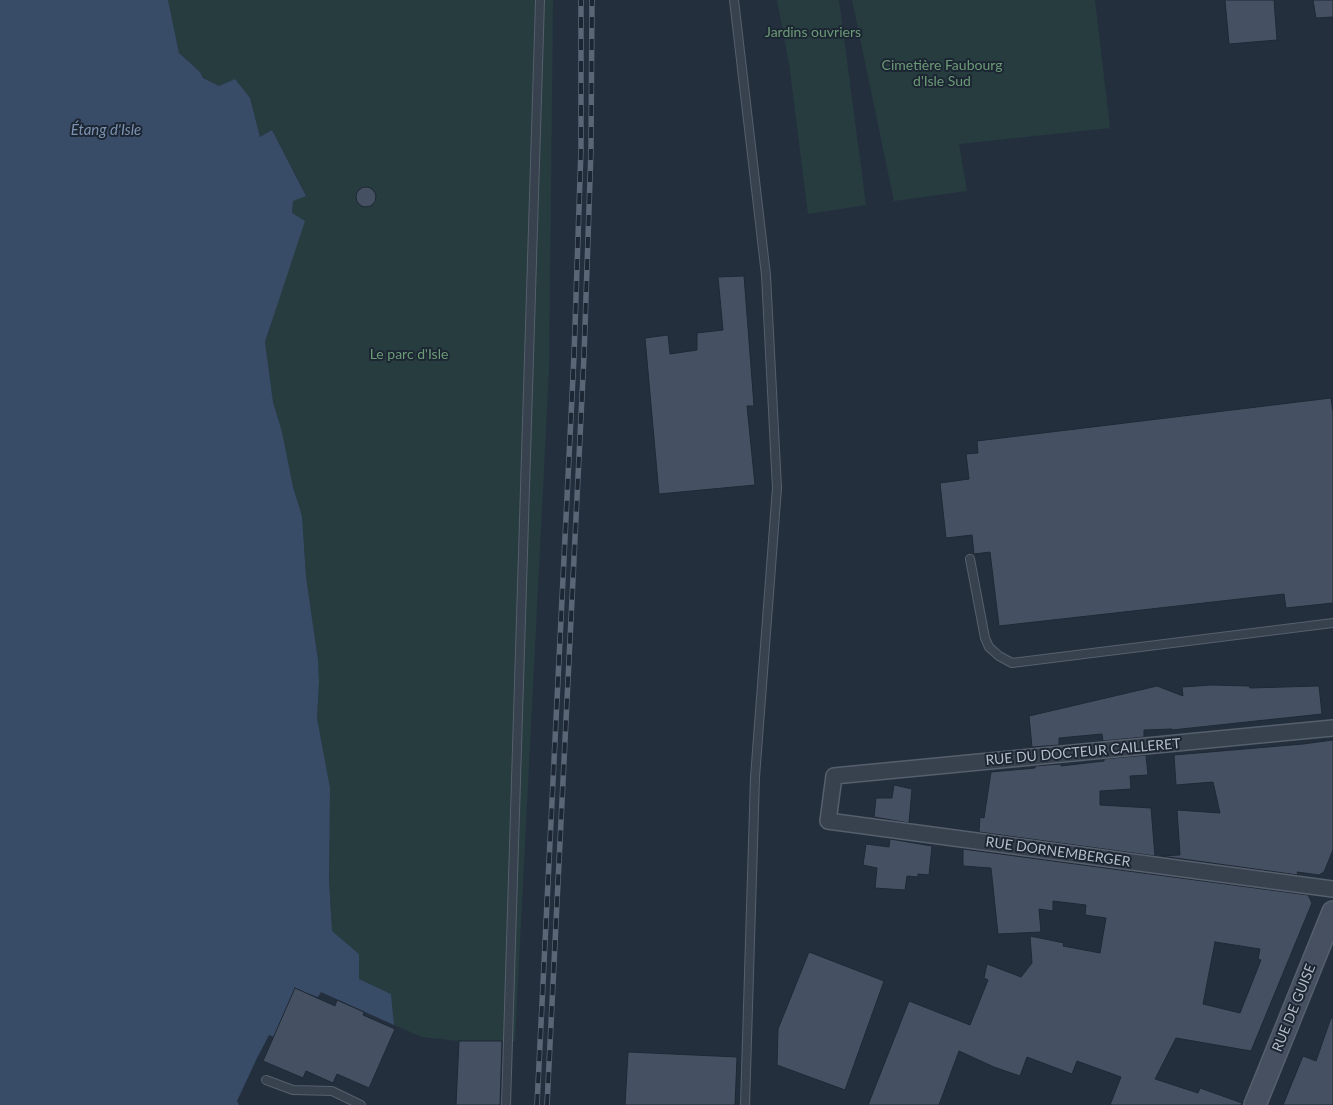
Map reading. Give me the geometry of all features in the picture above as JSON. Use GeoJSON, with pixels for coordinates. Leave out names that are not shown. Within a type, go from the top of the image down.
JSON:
{"type":"FeatureCollection","features":[{"type":"Feature","properties":{"kind":"main road","name":"RUE DE GUISE"},"geometry":{"type":"LineString","coordinates":[[1255,1105],[1332,916]]}},
{"type":"Feature","properties":{"kind":"street","name":"RUE DU DOCTEUR CAILLERET"},"geometry":{"type":"LineString","coordinates":[[834,776],[1333,728]]}},
{"type":"Feature","properties":{"kind":"street","name":"RUE DORNEMBERGER"},"geometry":{"type":"LineString","coordinates":[[834,776],[828,821],[1333,889]]}},
{"type":"Feature","properties":{"kind":"lane"},"geometry":{"type":"LineString","coordinates":[[506,1105],[540,0]]}},
{"type":"Feature","properties":{"kind":"lane"},"geometry":{"type":"LineString","coordinates":[[734,0],[766,276],[777,488],[755,777],[745,1105]]}},
{"type":"Feature","properties":{"kind":"lane"},"geometry":{"type":"LineString","coordinates":[[970,558],[985,638],[989,647],[999,656],[1012,663],[1333,623]]}},
{"type":"Feature","properties":{"kind":"lane"},"geometry":{"type":"LineString","coordinates":[[266,1080],[293,1090],[332,1092],[362,1105]]}},
{"type":"Feature","properties":{"kind":"green space","name":"Le parc d'Isle"},"geometry":{"type":"Polygon","coordinates":[[[168,0],[553,0],[549,370],[515,1041],[459,1041],[422,1037],[394,1025],[391,994],[359,979],[359,954],[332,931],[329,881],[330,788],[317,718],[318,660],[306,577],[302,516],[293,487],[282,432],[273,402],[265,342],[271,326],[293,200],[306,195],[272,130],[260,137],[250,98],[235,79],[219,86],[203,78],[200,72],[179,53],[168,0]]]}},
{"type":"Feature","properties":{"kind":"green space","name":"Jardins ouvriers"},"geometry":{"type":"Polygon","coordinates":[[[777,0],[839,0],[866,205],[808,214],[789,63],[777,0]]]}},
{"type":"Feature","properties":{"kind":"green space","name":"Cimetière Faubourg d'Isle Sud"},"geometry":{"type":"Polygon","coordinates":[[[852,0],[1095,0],[1110,128],[959,144],[967,191],[894,201],[852,0]]]}},
{"type":"Feature","properties":{"kind":"water","name":"Étang d'Isle"},"geometry":{"type":"Polygon","coordinates":[[[0,0],[168,0],[179,53],[200,72],[203,78],[219,86],[235,79],[250,98],[260,137],[272,130],[306,196],[293,201],[292,213],[305,221],[265,342],[273,402],[282,432],[293,487],[302,516],[306,577],[318,660],[317,718],[330,788],[329,881],[332,931],[359,954],[359,979],[391,994],[394,1025],[321,992],[318,997],[296,989],[274,1037],[269,1035],[257,1058],[237,1101],[239,1105],[0,1105],[0,0]]]}},
{"type":"Feature","properties":{"kind":"building"},"geometry":{"type":"Polygon","coordinates":[[[1225,0],[1274,0],[1277,40],[1229,44],[1225,0]]]}},
{"type":"Feature","properties":{"kind":"building"},"geometry":{"type":"Polygon","coordinates":[[[1313,0],[1333,0],[1333,17],[1316,18],[1313,0]]]}},
{"type":"Feature","properties":{"kind":"building"},"geometry":{"type":"Polygon","coordinates":[[[366,187],[373,190],[376,197],[373,204],[366,207],[359,204],[356,197],[359,190],[366,187]]]}},
{"type":"Feature","properties":{"kind":"building"},"geometry":{"type":"Polygon","coordinates":[[[744,276],[754,406],[747,406],[755,485],[659,494],[645,338],[668,335],[670,354],[697,350],[697,333],[723,330],[718,277],[744,276]]]}},
{"type":"Feature","properties":{"kind":"building"},"geometry":{"type":"Polygon","coordinates":[[[1331,398],[1333,412],[1333,603],[1286,608],[1284,594],[999,626],[990,552],[974,554],[972,535],[946,538],[940,483],[969,479],[966,454],[978,453],[977,441],[1331,398]]]}},
{"type":"Feature","properties":{"kind":"building"},"geometry":{"type":"Polygon","coordinates":[[[1212,685],[1249,686],[1250,688],[1319,686],[1322,714],[1172,730],[1144,730],[1144,737],[1103,741],[1102,734],[1059,738],[1059,745],[1032,747],[1029,716],[1157,686],[1183,696],[1182,687],[1212,685]]]}},
{"type":"Feature","properties":{"kind":"building"},"geometry":{"type":"Polygon","coordinates":[[[1333,740],[1333,850],[1324,872],[1319,875],[1297,872],[1298,875],[1161,856],[1180,855],[1177,810],[1220,813],[1213,782],[1176,785],[1174,755],[1333,740]]]}},
{"type":"Feature","properties":{"kind":"building"},"geometry":{"type":"Polygon","coordinates":[[[1146,755],[1148,775],[1130,776],[1131,789],[1100,791],[1100,805],[1151,808],[1155,856],[979,832],[980,817],[984,818],[991,772],[1035,768],[1035,766],[1061,764],[1061,766],[1146,755]]]}},
{"type":"Feature","properties":{"kind":"building"},"geometry":{"type":"Polygon","coordinates":[[[894,785],[912,789],[909,823],[874,817],[876,798],[892,798],[894,785]]]}},
{"type":"Feature","properties":{"kind":"building"},"geometry":{"type":"Polygon","coordinates":[[[890,839],[932,846],[929,875],[907,876],[905,890],[875,888],[877,868],[863,865],[866,844],[889,847],[890,839]]]}},
{"type":"Feature","properties":{"kind":"building"},"geometry":{"type":"Polygon","coordinates":[[[963,849],[1308,895],[1312,903],[1251,1051],[1176,1038],[1155,1079],[1198,1093],[1200,1088],[1242,1103],[1241,1105],[1110,1105],[1121,1077],[1077,1061],[1072,1074],[1027,1057],[1020,1076],[994,1067],[959,1051],[939,1105],[868,1105],[909,1001],[970,1025],[988,980],[984,978],[987,964],[1021,977],[1032,963],[1030,936],[1064,943],[1063,946],[1100,953],[1106,918],[1085,915],[1086,905],[1053,901],[1053,911],[1039,909],[1041,932],[998,934],[991,868],[963,866],[963,849]],[[1215,942],[1203,1004],[1240,1013],[1261,960],[1258,959],[1260,949],[1215,942]]]}},
{"type":"Feature","properties":{"kind":"building"},"geometry":{"type":"Polygon","coordinates":[[[809,952],[884,981],[845,1090],[777,1065],[778,1029],[809,952]]]}},
{"type":"Feature","properties":{"kind":"building"},"geometry":{"type":"Polygon","coordinates":[[[295,988],[335,1006],[337,1000],[364,1012],[363,1015],[395,1029],[369,1088],[337,1074],[333,1083],[306,1071],[303,1078],[263,1061],[295,988]]]}},
{"type":"Feature","properties":{"kind":"building"},"geometry":{"type":"Polygon","coordinates":[[[1331,1018],[1333,1018],[1333,1105],[1283,1105],[1303,1056],[1316,1061],[1331,1018]]]}},
{"type":"Feature","properties":{"kind":"building"},"geometry":{"type":"Polygon","coordinates":[[[459,1041],[502,1041],[500,1105],[456,1105],[459,1041]]]}},
{"type":"Feature","properties":{"kind":"building"},"geometry":{"type":"Polygon","coordinates":[[[628,1052],[737,1057],[735,1105],[625,1105],[628,1052]]]}},
{"type":"Feature","properties":{"kind":"railway"},"geometry":{"type":"LineString","coordinates":[[537,1105],[574,356],[581,149],[581,0]]}},
{"type":"Feature","properties":{"kind":"railway"},"geometry":{"type":"LineString","coordinates":[[547,1105],[584,356],[591,150],[592,0]]}}]}
